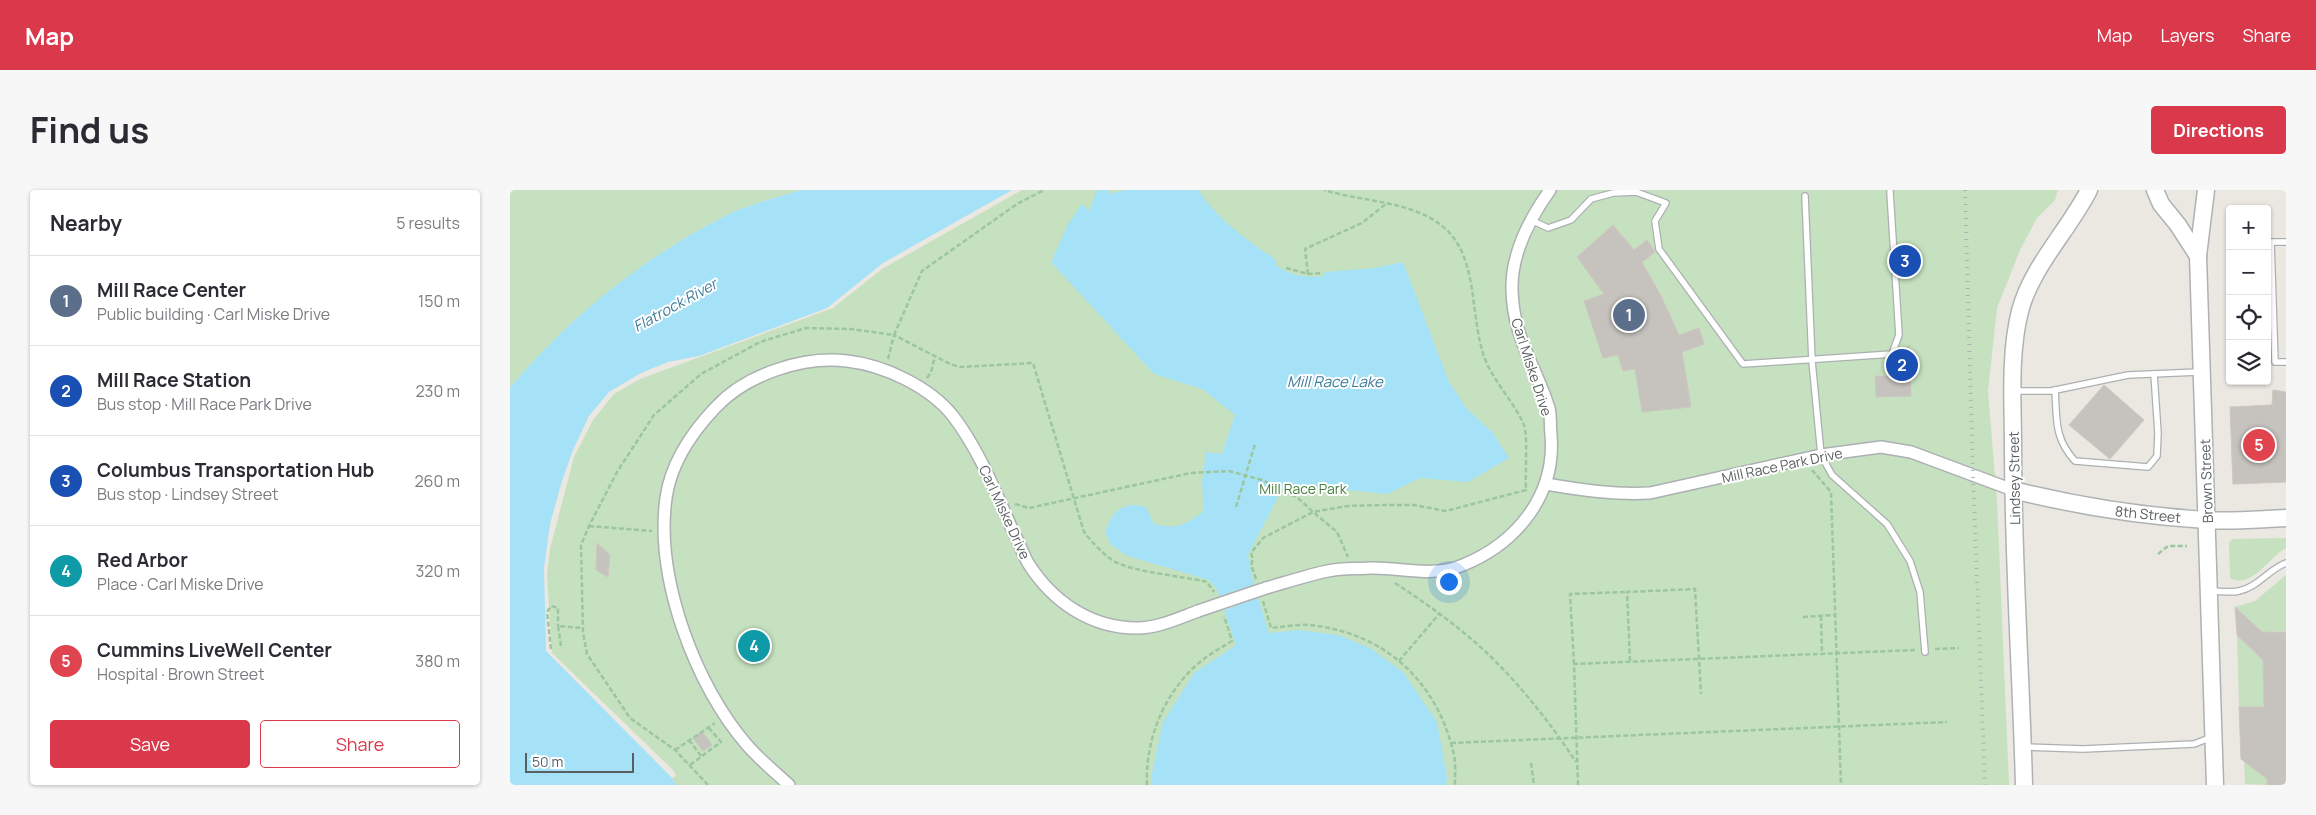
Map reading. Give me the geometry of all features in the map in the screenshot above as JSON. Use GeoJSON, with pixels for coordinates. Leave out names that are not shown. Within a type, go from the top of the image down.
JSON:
{"type":"FeatureCollection","features":[{"type":"Feature","properties":{"kind":"main road","name":"Lindsey Street"},"geometry":{"type":"LineString","coordinates":[[2024,785],[2013,490],[2013,359],[2020,310],[2043,260],[2079,211],[2089,190]]}},
{"type":"Feature","properties":{"kind":"main road"},"geometry":{"type":"LineString","coordinates":[[2155,190],[2161,204],[2178,225],[2198,256]]}},
{"type":"Feature","properties":{"kind":"main road","name":"Brown Street"},"geometry":{"type":"LineString","coordinates":[[2206,190],[2198,256],[2216,785]]}},
{"type":"Feature","properties":{"kind":"main road","name":"8th Street"},"geometry":{"type":"LineString","coordinates":[[2013,490],[2072,505],[2144,515],[2208,521],[2286,518]]}},
{"type":"Feature","properties":{"kind":"street","name":"Carl Miske Drive"},"geometry":{"type":"LineString","coordinates":[[789,785],[747,745],[712,696],[685,640],[670,578],[664,532],[666,496],[678,460],[696,428],[726,396],[766,374],[806,362],[847,361],[886,370],[918,386],[952,414],[974,446],[1028,562],[1052,593],[1072,610],[1098,622],[1137,628],[1168,622],[1261,588],[1330,571],[1373,568],[1427,572],[1461,566],[1492,552],[1517,531],[1534,509],[1546,484],[1552,448],[1549,410],[1516,328],[1512,289],[1516,254],[1531,220],[1550,190]]}},
{"type":"Feature","properties":{"kind":"street","name":"Mill Race Park Drive"},"geometry":{"type":"LineString","coordinates":[[1546,484],[1595,492],[1650,493],[1821,455],[1881,447],[1911,452],[2013,490]]}},
{"type":"Feature","properties":{"kind":"lane"},"geometry":{"type":"LineString","coordinates":[[1531,220],[1548,228],[1570,220],[1591,199],[1613,193],[1636,192],[1666,203],[1655,221],[1659,249],[1743,364],[1892,354],[1899,335],[1890,192]]}},
{"type":"Feature","properties":{"kind":"lane"},"geometry":{"type":"LineString","coordinates":[[1805,196],[1812,360],[1821,455],[1832,475],[1887,524],[1910,561],[1920,592],[1925,651]]}},
{"type":"Feature","properties":{"kind":"lane"},"geometry":{"type":"LineString","coordinates":[[2286,242],[2271,242],[2275,362],[2286,362]]}},
{"type":"Feature","properties":{"kind":"lane"},"geometry":{"type":"LineString","coordinates":[[2013,391],[2055,390],[2128,374],[2202,372]]}},
{"type":"Feature","properties":{"kind":"lane"},"geometry":{"type":"LineString","coordinates":[[2055,390],[2058,432],[2064,449],[2075,461],[2148,467],[2156,456],[2158,433],[2154,374]]}},
{"type":"Feature","properties":{"kind":"lane"},"geometry":{"type":"LineString","coordinates":[[2209,592],[2239,591],[2257,583],[2278,566],[2286,563]]}},
{"type":"Feature","properties":{"kind":"lane"},"geometry":{"type":"LineString","coordinates":[[2023,747],[2083,749],[2194,744],[2214,736]]}},
{"type":"Feature","properties":{"kind":"path"},"geometry":{"type":"LineString","coordinates":[[886,370],[894,336],[922,271],[1017,204],[1044,190]]}},
{"type":"Feature","properties":{"kind":"path"},"geometry":{"type":"LineString","coordinates":[[1324,190],[1351,198],[1387,203],[1424,213],[1457,240],[1467,265],[1483,355],[1525,427],[1526,490],[1446,511],[1414,505],[1386,505],[1347,506],[1313,512],[1263,538],[1251,553],[1253,559],[1251,565],[1261,588],[1271,628],[1308,625],[1349,632],[1387,651],[1418,678],[1441,713],[1454,753],[1455,785]]}},
{"type":"Feature","properties":{"kind":"path"},"geometry":{"type":"LineString","coordinates":[[1308,274],[1305,249],[1362,223],[1387,203]]}},
{"type":"Feature","properties":{"kind":"path"},"geometry":{"type":"LineString","coordinates":[[1286,268],[1308,274],[1323,273]]}},
{"type":"Feature","properties":{"kind":"path"},"geometry":{"type":"LineString","coordinates":[[894,336],[950,364],[960,367],[1033,364],[1084,532],[1096,547],[1113,561],[1129,567],[1207,582],[1216,594]]}},
{"type":"Feature","properties":{"kind":"path"},"geometry":{"type":"LineString","coordinates":[[1236,507],[1255,444]]}},
{"type":"Feature","properties":{"kind":"path"},"geometry":{"type":"LineString","coordinates":[[1802,459],[1830,492],[1841,785]]}},
{"type":"Feature","properties":{"kind":"path"},"geometry":{"type":"LineString","coordinates":[[999,500],[1029,508],[1191,473],[1229,472],[1262,480],[1298,498],[1337,532],[1354,569]]}},
{"type":"Feature","properties":{"kind":"path"},"geometry":{"type":"LineString","coordinates":[[589,526],[664,532]]}},
{"type":"Feature","properties":{"kind":"path"},"geometry":{"type":"LineString","coordinates":[[2158,554],[2168,546],[2187,546]]}},
{"type":"Feature","properties":{"kind":"path"},"geometry":{"type":"LineString","coordinates":[[1373,568],[1439,614],[1489,654],[1547,719],[1578,763]]}},
{"type":"Feature","properties":{"kind":"path"},"geometry":{"type":"LineString","coordinates":[[1578,785],[1570,594],[1695,589],[1701,694]]}},
{"type":"Feature","properties":{"kind":"path"},"geometry":{"type":"LineString","coordinates":[[1627,592],[1630,662]]}},
{"type":"Feature","properties":{"kind":"path"},"geometry":{"type":"LineString","coordinates":[[551,649],[547,612],[551,606],[558,608],[561,646]]}},
{"type":"Feature","properties":{"kind":"path"},"geometry":{"type":"LineString","coordinates":[[1147,785],[1146,765],[1155,727],[1173,692],[1199,663],[1232,641],[1223,614]]}},
{"type":"Feature","properties":{"kind":"path"},"geometry":{"type":"LineString","coordinates":[[1399,661],[1439,614]]}},
{"type":"Feature","properties":{"kind":"path"},"geometry":{"type":"LineString","coordinates":[[1802,617],[1835,615]]}},
{"type":"Feature","properties":{"kind":"path"},"geometry":{"type":"LineString","coordinates":[[1821,616],[1822,654]]}},
{"type":"Feature","properties":{"kind":"path"},"geometry":{"type":"LineString","coordinates":[[558,626],[582,628]]}},
{"type":"Feature","properties":{"kind":"path"},"geometry":{"type":"LineString","coordinates":[[1574,664],[1925,651],[1959,648]]}},
{"type":"Feature","properties":{"kind":"path"},"geometry":{"type":"LineString","coordinates":[[675,750],[725,716]]}},
{"type":"Feature","properties":{"kind":"path"},"geometry":{"type":"LineString","coordinates":[[1451,743],[1947,722]]}},
{"type":"Feature","properties":{"kind":"path"},"geometry":{"type":"LineString","coordinates":[[690,765],[721,742],[708,727]]}},
{"type":"Feature","properties":{"kind":"path"},"geometry":{"type":"LineString","coordinates":[[689,740],[701,756]]}},
{"type":"Feature","properties":{"kind":"path"},"geometry":{"type":"LineString","coordinates":[[1531,763],[1534,785]]}},
{"type":"Feature","properties":{"kind":"green space"},"geometry":{"type":"Polygon","coordinates":[[[510,190],[801,190],[734,212],[695,232],[666,250],[637,270],[582,314],[556,338],[510,388],[510,190]]]}},
{"type":"Feature","properties":{"kind":"green space","name":"Mill Race Park"},"geometry":{"type":"Polygon","coordinates":[[[1022,190],[2058,190],[2055,200],[2037,218],[2020,250],[1997,308],[1988,391],[1997,501],[2009,785],[676,785],[672,778],[676,776],[674,771],[552,653],[547,575],[550,549],[574,457],[593,420],[614,394],[640,379],[833,308],[882,269],[1022,190]]]}},
{"type":"Feature","properties":{"kind":"green space"},"geometry":{"type":"Polygon","coordinates":[[[2286,538],[2286,548],[2260,571],[2245,580],[2238,581],[2230,578],[2229,543],[2232,539],[2286,538]]]}},
{"type":"Feature","properties":{"kind":"green space"},"geometry":{"type":"Polygon","coordinates":[[[2286,575],[2286,631],[2262,632],[2235,607],[2255,601],[2286,575]]]}},
{"type":"Feature","properties":{"kind":"green space"},"geometry":{"type":"Polygon","coordinates":[[[2237,635],[2263,660],[2264,707],[2239,707],[2237,635]]]}},
{"type":"Feature","properties":{"kind":"green space"},"geometry":{"type":"Polygon","coordinates":[[[2244,761],[2267,779],[2267,785],[2245,784],[2244,761]]]}},
{"type":"Feature","properties":{"kind":"water","name":"Flatrock River"},"geometry":{"type":"Polygon","coordinates":[[[801,190],[1012,190],[883,263],[827,308],[699,356],[668,362],[641,373],[609,392],[589,416],[573,450],[550,524],[544,568],[546,651],[672,778],[676,785],[510,785],[510,388],[557,337],[582,314],[609,291],[665,250],[734,212],[801,190]]]}},
{"type":"Feature","properties":{"kind":"water","name":"Mill Race Lake"},"geometry":{"type":"Polygon","coordinates":[[[1097,190],[1108,190],[1110,194],[1125,190],[1198,190],[1224,220],[1276,260],[1276,265],[1288,272],[1299,275],[1311,277],[1324,276],[1325,272],[1375,268],[1403,262],[1449,382],[1467,409],[1493,433],[1509,458],[1468,482],[1420,478],[1388,494],[1285,484],[1248,555],[1252,578],[1269,633],[1299,630],[1338,635],[1370,648],[1404,673],[1437,722],[1447,778],[1446,785],[1152,785],[1151,778],[1163,722],[1194,673],[1236,645],[1217,590],[1209,580],[1128,556],[1111,545],[1105,532],[1111,518],[1125,506],[1138,505],[1146,507],[1154,524],[1162,526],[1175,526],[1186,523],[1204,511],[1202,483],[1206,452],[1222,454],[1235,415],[1202,389],[1154,374],[1051,262],[1068,224],[1082,204],[1089,211],[1097,190]]]}},
{"type":"Feature","properties":{"kind":"pier"},"geometry":{"type":"Polygon","coordinates":[[[1256,584],[1260,597],[1222,611],[1217,597],[1256,584]]]}},
{"type":"Feature","properties":{"kind":"building"},"geometry":{"type":"Polygon","coordinates":[[[1613,225],[1634,250],[1647,240],[1654,250],[1655,252],[1642,262],[1660,294],[1679,335],[1699,328],[1704,344],[1682,352],[1691,407],[1642,412],[1635,369],[1623,371],[1618,355],[1603,358],[1584,301],[1604,294],[1577,257],[1613,225]]]}},
{"type":"Feature","properties":{"kind":"building"},"geometry":{"type":"Polygon","coordinates":[[[1909,345],[1911,396],[1876,397],[1875,376],[1887,376],[1909,345]]]}},
{"type":"Feature","properties":{"kind":"building"},"geometry":{"type":"Polygon","coordinates":[[[2104,385],[2144,420],[2110,459],[2069,425],[2104,385]]]}},
{"type":"Feature","properties":{"kind":"building"},"geometry":{"type":"Polygon","coordinates":[[[2273,390],[2286,392],[2286,482],[2233,484],[2230,407],[2272,405],[2273,390]]]}},
{"type":"Feature","properties":{"kind":"building"},"geometry":{"type":"Polygon","coordinates":[[[597,543],[610,555],[608,577],[596,570],[597,543]]]}},
{"type":"Feature","properties":{"kind":"building"},"geometry":{"type":"Polygon","coordinates":[[[2235,607],[2262,632],[2286,632],[2286,785],[2267,785],[2267,779],[2241,759],[2239,707],[2264,707],[2263,660],[2237,635],[2235,607]]]}},
{"type":"Feature","properties":{"kind":"building"},"geometry":{"type":"Polygon","coordinates":[[[702,731],[712,745],[703,751],[693,738],[702,731]]]}},
{"type":"Feature","properties":{"kind":"railway"},"geometry":{"type":"LineString","coordinates":[[1965,190],[1973,475],[1985,785]]}},
{"type":"Feature","properties":{"kind":"place","name":"Columbus Transportation Hub"},"geometry":{"type":"Point","coordinates":[1905,261]}},
{"type":"Feature","properties":{"kind":"place","name":"Mill Race Center"},"geometry":{"type":"Point","coordinates":[1629,315]}},
{"type":"Feature","properties":{"kind":"place","name":"Mill Race Station"},"geometry":{"type":"Point","coordinates":[1902,365]}},
{"type":"Feature","properties":{"kind":"place","name":"Cummins LiveWell Center"},"geometry":{"type":"Point","coordinates":[2259,445]}},
{"type":"Feature","properties":{"kind":"place","name":"Red Arbor"},"geometry":{"type":"Point","coordinates":[754,646]}}]}
